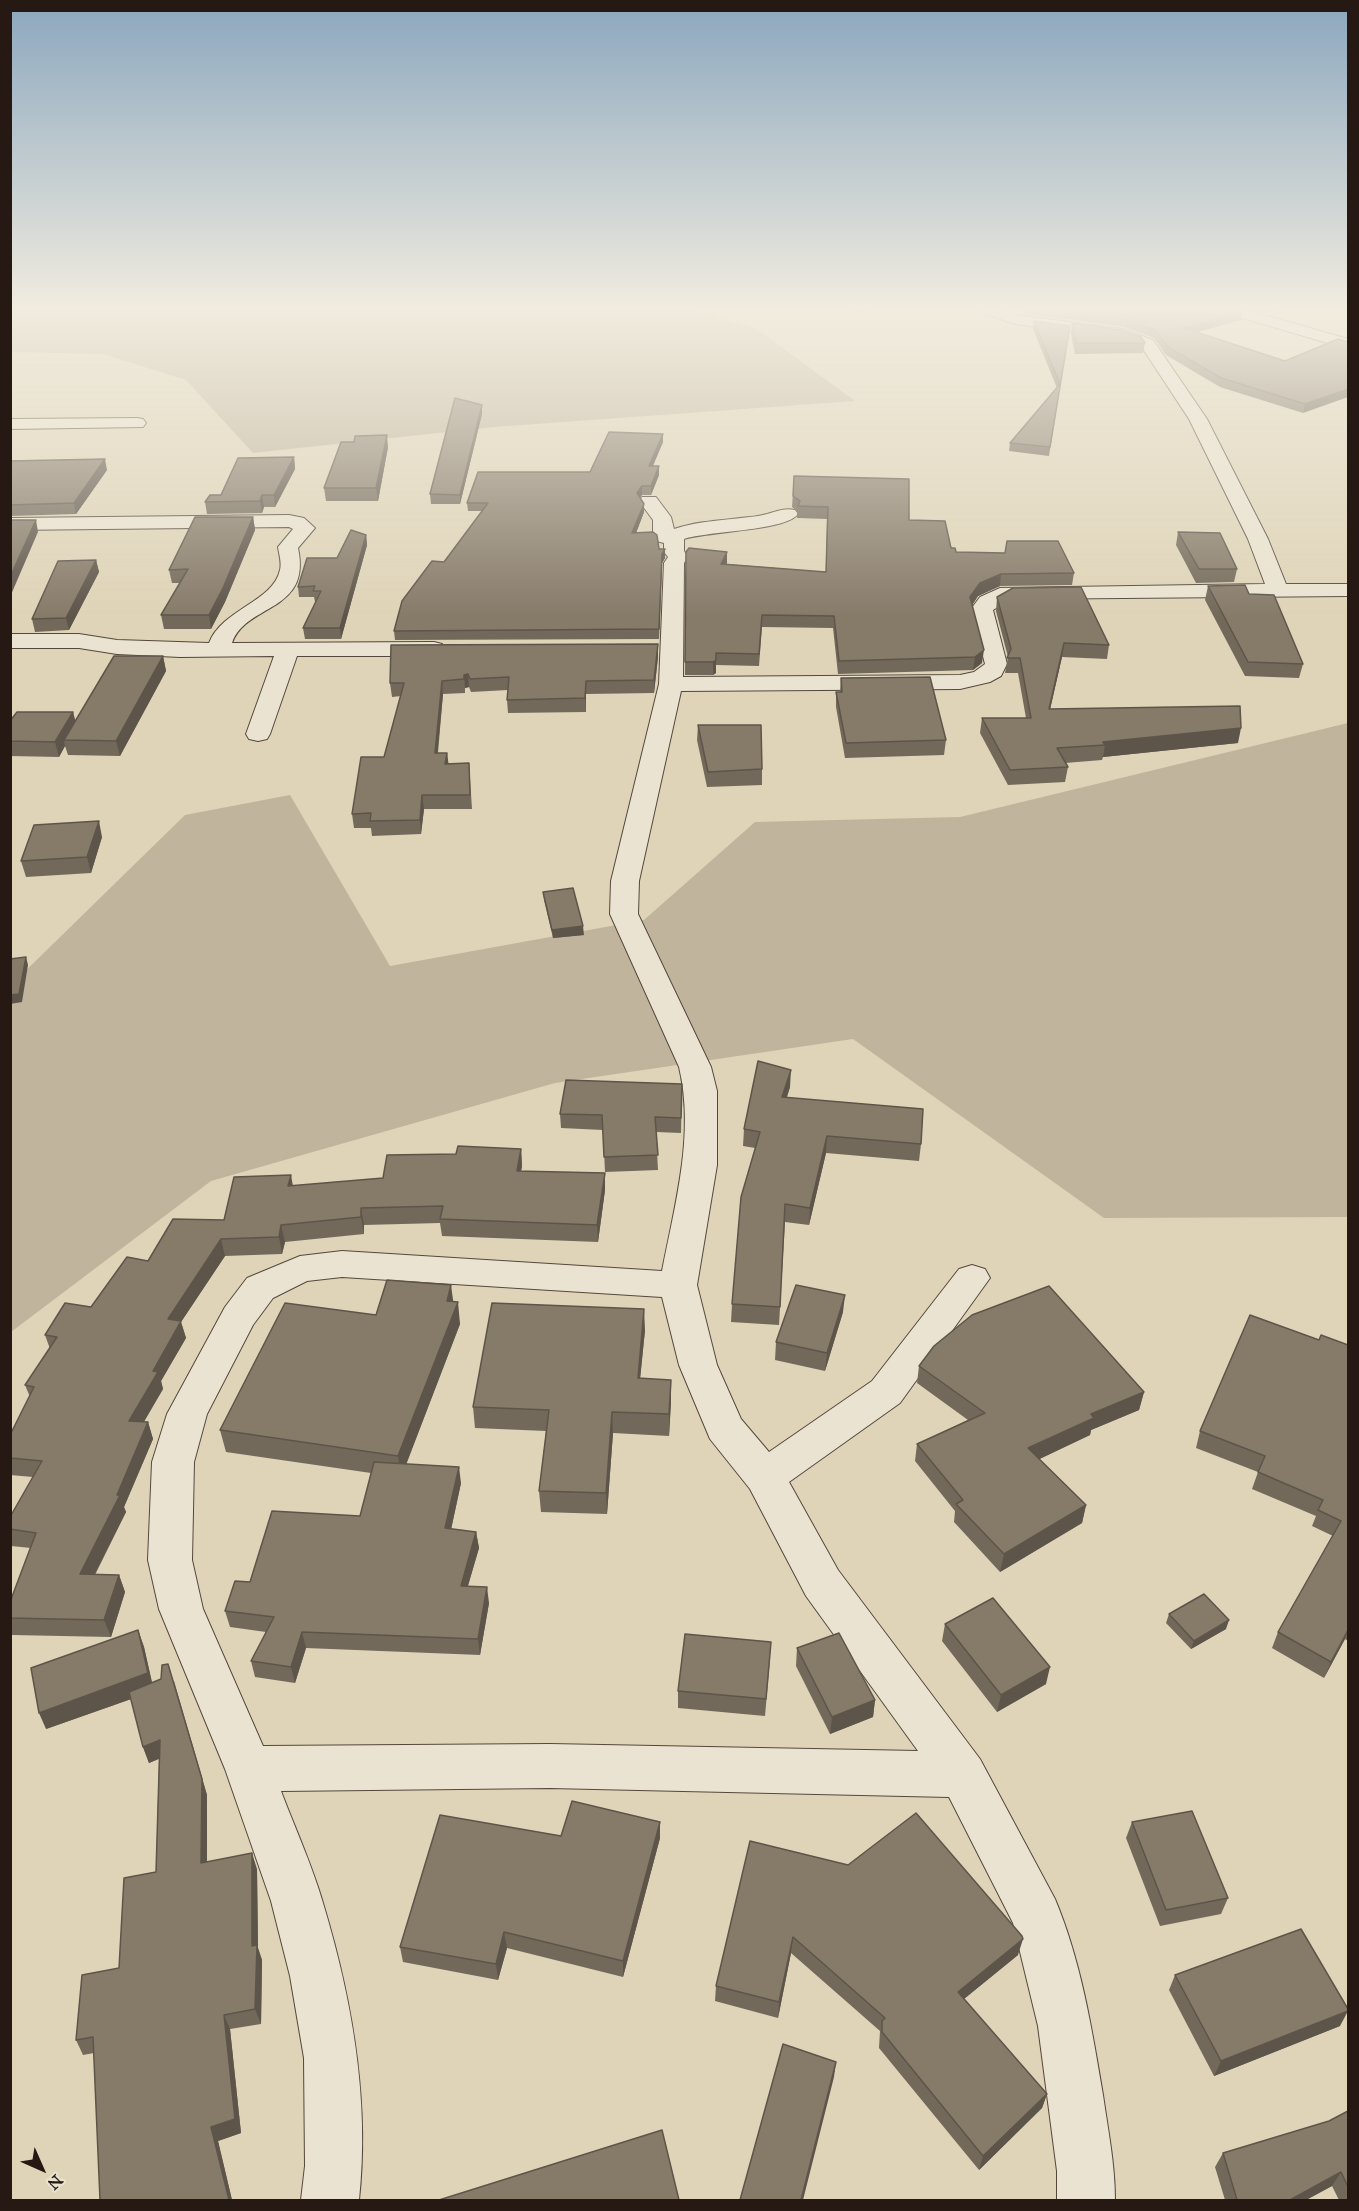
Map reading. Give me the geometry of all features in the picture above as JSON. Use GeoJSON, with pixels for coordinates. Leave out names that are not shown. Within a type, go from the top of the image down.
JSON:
{"type":"FeatureCollection","features":[{"type":"Feature","properties":{"kind":"street"},"geometry":{"type":"LineString","coordinates":[[1192,410],[1258,539],[1277,590]]}},
{"type":"Feature","properties":{"kind":"street"},"geometry":{"type":"LineString","coordinates":[[10,424],[137,423]]}},
{"type":"Feature","properties":{"kind":"street"},"geometry":{"type":"LineString","coordinates":[[649,501],[656,512],[663,516],[665,526],[663,537],[705,527],[769,522],[788,514]]}},
{"type":"Feature","properties":{"kind":"street"},"geometry":{"type":"LineString","coordinates":[[10,524],[289,521],[302,524],[305,528],[288,546],[291,568],[285,585],[224,633],[219,650]]}},
{"type":"Feature","properties":{"kind":"street"},"geometry":{"type":"LineString","coordinates":[[674,536],[675,552],[678,557],[674,563],[671,684],[625,880],[624,914],[695,1067],[700,1091],[700,1165],[678,1285],[698,1365],[724,1428],[765,1477],[822,1583],[963,1775],[1036,1917],[1065,2026],[1086,2171],[1086,2200]]}},
{"type":"Feature","properties":{"kind":"street"},"geometry":{"type":"LineString","coordinates":[[671,684],[914,684],[960,682],[982,677],[993,670],[996,664],[982,609],[988,602],[1008,593],[1348,590]]}},
{"type":"Feature","properties":{"kind":"street"},"geometry":{"type":"LineString","coordinates":[[10,641],[68,640],[117,647],[219,650],[450,649]]}},
{"type":"Feature","properties":{"kind":"street"},"geometry":{"type":"LineString","coordinates":[[648,648],[671,648]]}},
{"type":"Feature","properties":{"kind":"street"},"geometry":{"type":"LineString","coordinates":[[258,734],[288,650]]}},
{"type":"Feature","properties":{"kind":"street"},"geometry":{"type":"LineString","coordinates":[[330,2200],[334,2166],[331,2058],[316,1976],[297,1901],[249,1769],[181,1609],[170,1560],[173,1462],[187,1414],[238,1317],[260,1288],[300,1269],[342,1264],[678,1285]]}},
{"type":"Feature","properties":{"kind":"street"},"geometry":{"type":"LineString","coordinates":[[765,1477],[886,1392],[972,1278]]}},
{"type":"Feature","properties":{"kind":"street"},"geometry":{"type":"LineString","coordinates":[[249,1769],[550,1766],[963,1775]]}},
{"type":"Feature","properties":{"kind":"shaded area"},"geometry":{"type":"Polygon","coordinates":[[[214,410],[728,410],[494,427],[253,453],[214,410]]]}},
{"type":"Feature","properties":{"kind":"shaded area"},"geometry":{"type":"Polygon","coordinates":[[[1348,723],[1348,1217],[1104,1218],[853,1039],[555,1083],[211,1181],[11,1332],[11,985],[185,815],[290,795],[390,966],[644,920],[755,822],[960,817],[1348,723]]]}},
{"type":"Feature","properties":{"kind":"building"},"geometry":{"type":"Polygon","coordinates":[[[452,410],[481,410],[460,495],[430,494],[452,410]]]}},
{"type":"Feature","properties":{"kind":"building"},"geometry":{"type":"Polygon","coordinates":[[[1038,410],[1056,410],[1050,447],[1010,443],[1038,410]]]}},
{"type":"Feature","properties":{"kind":"building"},"geometry":{"type":"Polygon","coordinates":[[[609,432],[663,434],[649,466],[659,466],[651,486],[642,486],[637,493],[644,504],[632,533],[653,532],[657,535],[659,549],[665,549],[662,554],[659,629],[394,631],[402,601],[432,561],[444,562],[488,503],[467,503],[478,472],[590,472],[609,432]]]}},
{"type":"Feature","properties":{"kind":"building"},"geometry":{"type":"Polygon","coordinates":[[[387,435],[376,488],[324,488],[341,442],[354,442],[355,436],[387,435]]]}},
{"type":"Feature","properties":{"kind":"building"},"geometry":{"type":"Polygon","coordinates":[[[294,457],[274,495],[262,495],[260,501],[205,502],[210,495],[221,495],[238,458],[294,457]]]}},
{"type":"Feature","properties":{"kind":"building"},"geometry":{"type":"Polygon","coordinates":[[[105,459],[74,503],[10,505],[10,461],[105,459]]]}},
{"type":"Feature","properties":{"kind":"building"},"geometry":{"type":"Polygon","coordinates":[[[794,476],[909,479],[909,520],[945,521],[951,548],[955,548],[956,552],[1005,553],[1007,541],[1058,541],[1074,573],[1001,574],[980,583],[970,597],[984,650],[975,657],[839,661],[834,616],[762,615],[759,654],[716,653],[716,660],[713,662],[685,662],[686,552],[689,548],[727,552],[721,564],[826,572],[828,507],[798,506],[800,501],[793,496],[794,476]]]}},
{"type":"Feature","properties":{"kind":"building"},"geometry":{"type":"Polygon","coordinates":[[[195,517],[253,517],[209,615],[161,615],[188,569],[169,570],[195,517]]]}},
{"type":"Feature","properties":{"kind":"building"},"geometry":{"type":"Polygon","coordinates":[[[10,520],[36,520],[10,577],[10,520]]]}},
{"type":"Feature","properties":{"kind":"building"},"geometry":{"type":"Polygon","coordinates":[[[351,530],[366,535],[340,628],[303,628],[321,591],[313,591],[315,586],[298,587],[307,558],[337,558],[351,530]]]}},
{"type":"Feature","properties":{"kind":"building"},"geometry":{"type":"Polygon","coordinates":[[[1178,532],[1220,533],[1237,569],[1199,569],[1178,532]]]}},
{"type":"Feature","properties":{"kind":"building"},"geometry":{"type":"Polygon","coordinates":[[[96,560],[66,618],[32,619],[58,561],[96,560]]]}},
{"type":"Feature","properties":{"kind":"building"},"geometry":{"type":"Polygon","coordinates":[[[1245,585],[1249,594],[1274,595],[1303,664],[1248,662],[1208,586],[1245,585]]]}},
{"type":"Feature","properties":{"kind":"building"},"geometry":{"type":"Polygon","coordinates":[[[1081,587],[1109,645],[1064,643],[1049,709],[1240,706],[1241,728],[1103,742],[1105,745],[1057,748],[1068,767],[1010,770],[982,718],[1031,718],[1020,658],[1007,658],[1011,649],[997,597],[1013,588],[1081,587]]]}},
{"type":"Feature","properties":{"kind":"building"},"geometry":{"type":"Polygon","coordinates":[[[658,644],[654,680],[586,681],[585,698],[507,700],[509,677],[470,679],[468,674],[464,675],[464,679],[442,681],[435,753],[447,753],[445,764],[469,763],[470,795],[422,795],[420,820],[370,821],[371,813],[352,814],[361,757],[384,757],[404,683],[390,683],[391,645],[658,644]]]}},
{"type":"Feature","properties":{"kind":"building"},"geometry":{"type":"Polygon","coordinates":[[[114,656],[163,656],[116,741],[64,740],[114,656]]]}},
{"type":"Feature","properties":{"kind":"building"},"geometry":{"type":"Polygon","coordinates":[[[930,677],[946,740],[846,743],[836,692],[842,692],[841,678],[930,677]]]}},
{"type":"Feature","properties":{"kind":"building"},"geometry":{"type":"Polygon","coordinates":[[[17,712],[73,712],[55,742],[10,741],[10,721],[17,712]]]}},
{"type":"Feature","properties":{"kind":"building"},"geometry":{"type":"Polygon","coordinates":[[[698,725],[761,725],[762,769],[708,772],[698,725]]]}},
{"type":"Feature","properties":{"kind":"building"},"geometry":{"type":"Polygon","coordinates":[[[99,821],[87,857],[21,861],[34,825],[99,821]]]}},
{"type":"Feature","properties":{"kind":"building"},"geometry":{"type":"Polygon","coordinates":[[[573,888],[583,926],[552,930],[543,892],[573,888]]]}},
{"type":"Feature","properties":{"kind":"building"},"geometry":{"type":"Polygon","coordinates":[[[26,957],[19,994],[10,995],[10,959],[26,957]]]}},
{"type":"Feature","properties":{"kind":"building"},"geometry":{"type":"Polygon","coordinates":[[[758,1061],[791,1070],[782,1097],[923,1109],[921,1144],[827,1136],[810,1208],[785,1204],[780,1307],[732,1304],[741,1197],[760,1132],[744,1129],[758,1061]]]}},
{"type":"Feature","properties":{"kind":"building"},"geometry":{"type":"Polygon","coordinates":[[[566,1080],[682,1084],[681,1118],[655,1117],[658,1155],[604,1157],[602,1115],[560,1114],[566,1080]]]}},
{"type":"Feature","properties":{"kind":"building"},"geometry":{"type":"Polygon","coordinates":[[[458,1146],[521,1149],[517,1171],[605,1173],[597,1225],[440,1219],[443,1206],[361,1208],[361,1217],[281,1225],[279,1237],[221,1239],[168,1319],[181,1321],[153,1371],[158,1372],[129,1421],[148,1422],[117,1495],[120,1495],[80,1574],[119,1575],[104,1620],[10,1618],[10,1602],[36,1533],[10,1529],[10,1517],[42,1461],[10,1458],[10,1435],[34,1387],[25,1385],[57,1337],[45,1335],[65,1303],[91,1307],[127,1257],[148,1261],[173,1219],[224,1220],[234,1177],[291,1175],[288,1186],[383,1178],[387,1155],[456,1154],[458,1146]]]}},
{"type":"Feature","properties":{"kind":"building"},"geometry":{"type":"Polygon","coordinates":[[[387,1280],[451,1285],[447,1301],[458,1302],[398,1456],[220,1430],[285,1303],[376,1315],[387,1280]]]}},
{"type":"Feature","properties":{"kind":"building"},"geometry":{"type":"Polygon","coordinates":[[[796,1285],[845,1295],[827,1353],[776,1342],[796,1285]]]}},
{"type":"Feature","properties":{"kind":"building"},"geometry":{"type":"Polygon","coordinates":[[[1049,1286],[1144,1392],[1091,1414],[1094,1418],[1028,1448],[1086,1505],[1004,1554],[956,1504],[963,1500],[917,1444],[985,1413],[919,1366],[934,1346],[972,1315],[1049,1286]]]}},
{"type":"Feature","properties":{"kind":"building"},"geometry":{"type":"Polygon","coordinates":[[[492,1303],[644,1309],[638,1378],[671,1380],[669,1414],[612,1412],[606,1493],[539,1491],[549,1410],[473,1407],[492,1303]]]}},
{"type":"Feature","properties":{"kind":"building"},"geometry":{"type":"Polygon","coordinates":[[[1250,1315],[1319,1340],[1321,1335],[1348,1345],[1348,1630],[1331,1662],[1278,1632],[1341,1521],[1318,1510],[1323,1500],[1258,1472],[1265,1456],[1200,1431],[1250,1315]]]}},
{"type":"Feature","properties":{"kind":"building"},"geometry":{"type":"Polygon","coordinates":[[[374,1462],[459,1467],[445,1528],[476,1532],[461,1586],[487,1587],[478,1639],[302,1632],[291,1667],[251,1661],[274,1617],[225,1611],[235,1581],[250,1582],[272,1511],[360,1516],[374,1462]]]}},
{"type":"Feature","properties":{"kind":"building"},"geometry":{"type":"Polygon","coordinates":[[[1204,1594],[1229,1620],[1194,1641],[1169,1614],[1204,1594]]]}},
{"type":"Feature","properties":{"kind":"building"},"geometry":{"type":"Polygon","coordinates":[[[993,1598],[1050,1667],[1001,1695],[945,1624],[993,1598]]]}},
{"type":"Feature","properties":{"kind":"building"},"geometry":{"type":"Polygon","coordinates":[[[138,1630],[148,1673],[39,1713],[31,1668],[138,1630]]]}},
{"type":"Feature","properties":{"kind":"building"},"geometry":{"type":"Polygon","coordinates":[[[839,1633],[875,1700],[832,1717],[797,1648],[839,1633]]]}},
{"type":"Feature","properties":{"kind":"building"},"geometry":{"type":"Polygon","coordinates":[[[685,1634],[771,1642],[766,1699],[678,1691],[685,1634]]]}},
{"type":"Feature","properties":{"kind":"building"},"geometry":{"type":"Polygon","coordinates":[[[168,1664],[202,1779],[201,1863],[252,1853],[252,1946],[257,1945],[255,2009],[224,2015],[235,2119],[211,2127],[229,2200],[100,2200],[93,2037],[76,2040],[82,1975],[119,1968],[124,1878],[156,1872],[160,1740],[143,1747],[129,1692],[161,1679],[162,1665],[168,1664]]]}},
{"type":"Feature","properties":{"kind":"building"},"geometry":{"type":"Polygon","coordinates":[[[572,1801],[660,1822],[623,1961],[504,1932],[496,1964],[400,1947],[440,1815],[561,1836],[572,1801]]]}},
{"type":"Feature","properties":{"kind":"building"},"geometry":{"type":"Polygon","coordinates":[[[1192,1811],[1228,1898],[1166,1910],[1132,1822],[1192,1811]]]}},
{"type":"Feature","properties":{"kind":"building"},"geometry":{"type":"Polygon","coordinates":[[[916,1813],[1023,1939],[958,1992],[1047,2094],[983,2156],[882,2032],[882,2021],[885,2018],[793,1937],[779,2002],[716,1986],[750,1841],[848,1865],[916,1813]]]}},
{"type":"Feature","properties":{"kind":"building"},"geometry":{"type":"Polygon","coordinates":[[[1301,1929],[1348,2011],[1221,2061],[1175,1975],[1301,1929]]]}},
{"type":"Feature","properties":{"kind":"building"},"geometry":{"type":"Polygon","coordinates":[[[783,2044],[836,2062],[801,2200],[740,2200],[783,2044]]]}},
{"type":"Feature","properties":{"kind":"building"},"geometry":{"type":"Polygon","coordinates":[[[1348,2111],[1348,2187],[1341,2172],[1290,2200],[1237,2200],[1223,2153],[1329,2121],[1348,2111]]]}},
{"type":"Feature","properties":{"kind":"building"},"geometry":{"type":"Polygon","coordinates":[[[662,2130],[679,2200],[439,2200],[662,2130]]]}}]}
